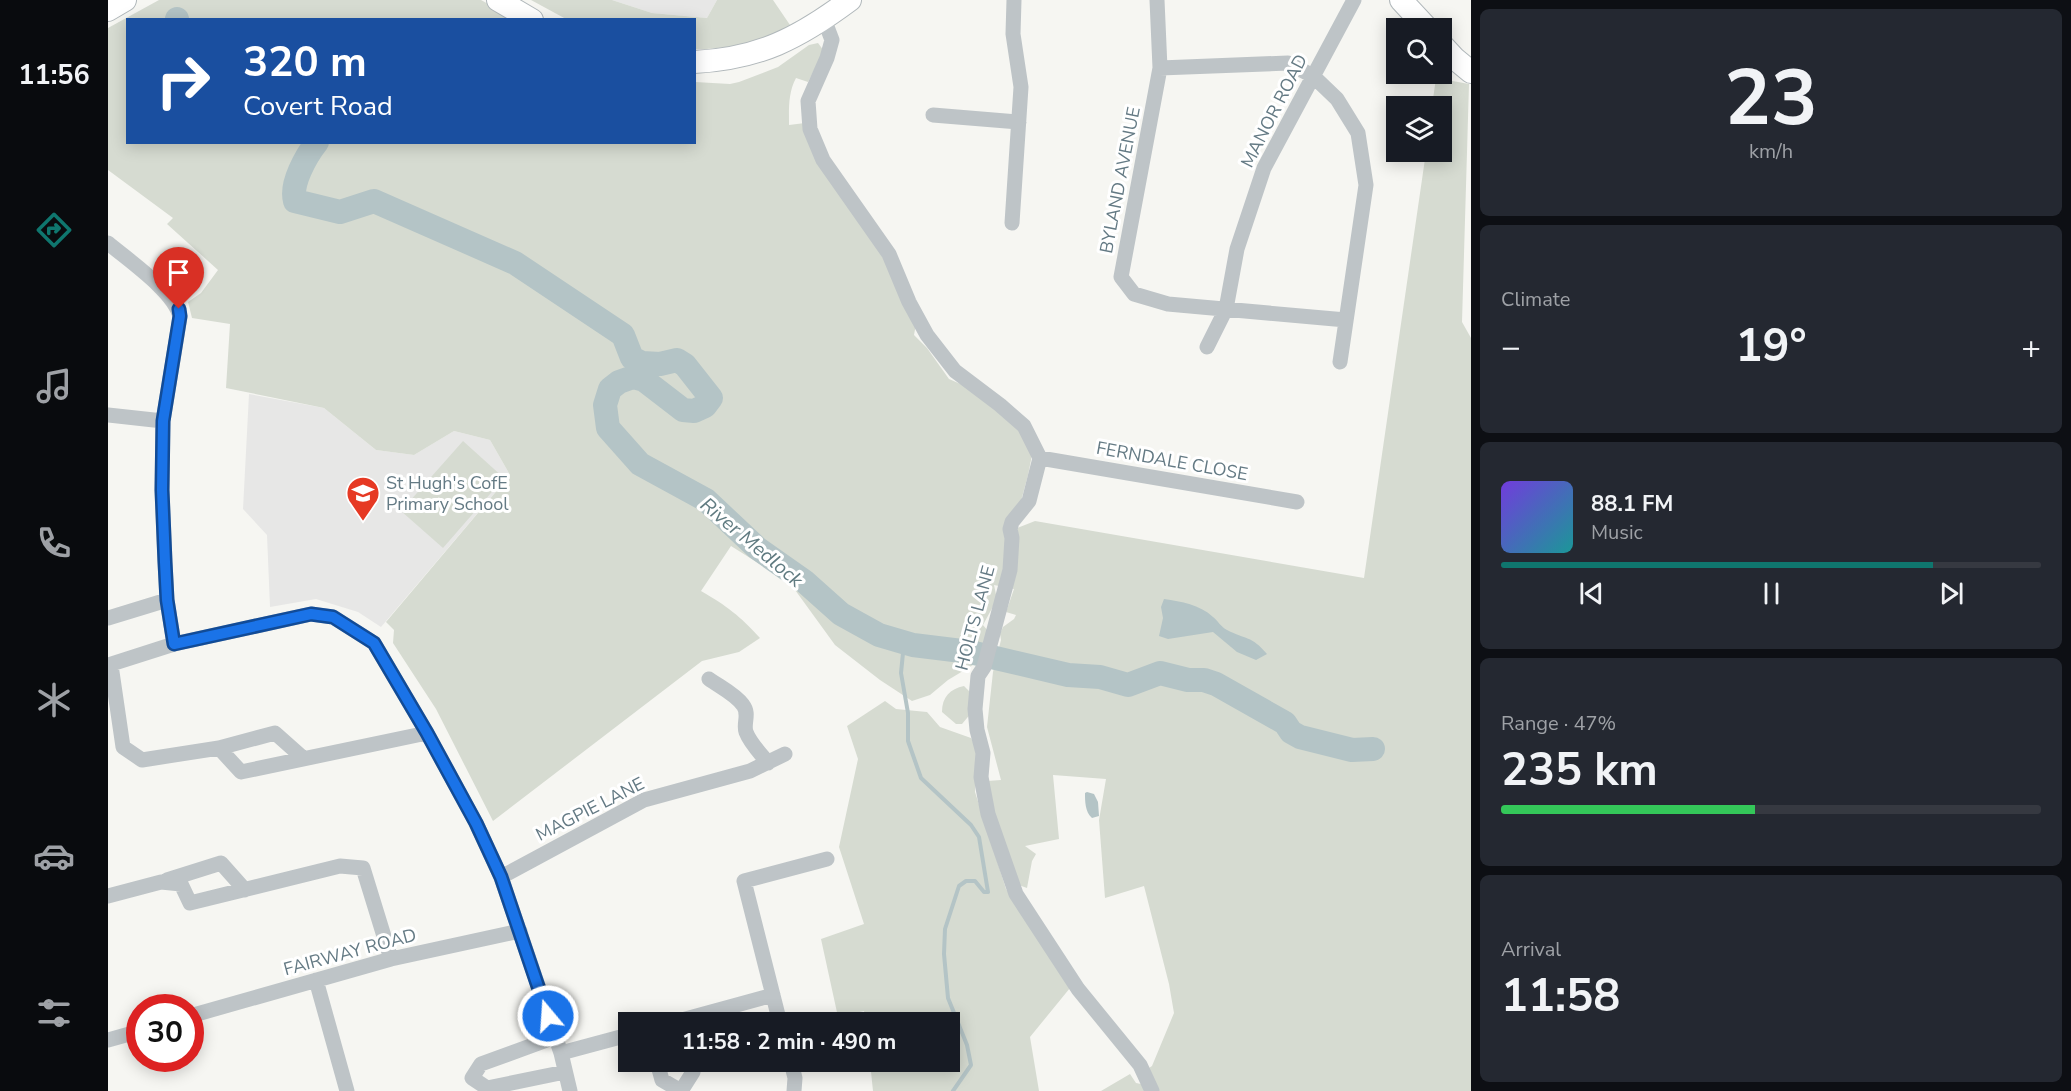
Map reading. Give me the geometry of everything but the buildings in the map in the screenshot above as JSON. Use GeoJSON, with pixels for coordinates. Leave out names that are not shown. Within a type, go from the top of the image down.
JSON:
{"type":"FeatureCollection","features":[{"type":"Feature","properties":{"kind":"main road"},"geometry":{"type":"LineString","coordinates":[[108,10],[125,0]]}},
{"type":"Feature","properties":{"kind":"main road"},"geometry":{"type":"LineString","coordinates":[[498,0],[529,18]]}},
{"type":"Feature","properties":{"kind":"main road"},"geometry":{"type":"LineString","coordinates":[[696,62],[716,61],[760,52],[824,19],[850,0]]}},
{"type":"Feature","properties":{"kind":"main road"},"geometry":{"type":"LineString","coordinates":[[1401,0],[1418,18]]}},
{"type":"Feature","properties":{"kind":"main road"},"geometry":{"type":"LineString","coordinates":[[1452,54],[1471,72]]}},
{"type":"Feature","properties":{"kind":"street"},"geometry":{"type":"LineString","coordinates":[[1012,223],[1021,87],[1012,34],[1014,0]]}},
{"type":"Feature","properties":{"kind":"street","name":"BYLAND AVENUE"},"geometry":{"type":"LineString","coordinates":[[1157,0],[1160,68],[1121,277],[1134,294],[1168,304],[1346,320]]}},
{"type":"Feature","properties":{"kind":"street","name":"MANOR ROAD"},"geometry":{"type":"LineString","coordinates":[[1207,347],[1226,309],[1237,249],[1264,168],[1354,0]]}},
{"type":"Feature","properties":{"kind":"street"},"geometry":{"type":"LineString","coordinates":[[824,19],[832,40],[827,58],[808,101],[810,129],[822,160],[890,254],[909,302],[927,335],[955,371],[1024,426],[1040,459]]}},
{"type":"Feature","properties":{"kind":"street"},"geometry":{"type":"LineString","coordinates":[[1160,68],[1288,63],[1313,76],[1337,99],[1358,133],[1365,185],[1340,362]]}},
{"type":"Feature","properties":{"kind":"street"},"geometry":{"type":"LineString","coordinates":[[933,115],[1019,122]]}},
{"type":"Feature","properties":{"kind":"street"},"geometry":{"type":"LineString","coordinates":[[108,243],[170,296],[179,309],[180,316],[163,421],[162,490],[167,600],[174,644]]}},
{"type":"Feature","properties":{"kind":"street"},"geometry":{"type":"LineString","coordinates":[[108,415],[163,421]]}},
{"type":"Feature","properties":{"kind":"street","name":"FERNDALE CLOSE"},"geometry":{"type":"LineString","coordinates":[[1040,459],[1297,502]]}},
{"type":"Feature","properties":{"kind":"street","name":"HOLTS LANE"},"geometry":{"type":"LineString","coordinates":[[1040,459],[1029,501],[1012,522],[1010,570],[984,667],[978,676],[975,709],[983,753],[981,777],[988,814],[1016,894],[1078,989],[1140,1065],[1152,1091]]}},
{"type":"Feature","properties":{"kind":"street"},"geometry":{"type":"LineString","coordinates":[[108,618],[167,600]]}},
{"type":"Feature","properties":{"kind":"street"},"geometry":{"type":"LineString","coordinates":[[303,758],[275,733],[219,748],[142,760],[123,747],[110,665],[174,644],[311,614],[333,617],[374,643],[476,823],[501,877],[561,1053],[570,1091]]}},
{"type":"Feature","properties":{"kind":"street"},"geometry":{"type":"LineString","coordinates":[[709,679],[745,706],[747,734],[768,763]]}},
{"type":"Feature","properties":{"kind":"street"},"geometry":{"type":"LineString","coordinates":[[219,748],[241,772],[427,733]]}},
{"type":"Feature","properties":{"kind":"street","name":"MAGPIE LANE"},"geometry":{"type":"LineString","coordinates":[[501,877],[644,800],[750,771],[785,754]]}},
{"type":"Feature","properties":{"kind":"street"},"geometry":{"type":"LineString","coordinates":[[777,1012],[744,881],[827,859]]}},
{"type":"Feature","properties":{"kind":"street"},"geometry":{"type":"LineString","coordinates":[[108,896],[221,863],[245,890]]}},
{"type":"Feature","properties":{"kind":"street"},"geometry":{"type":"LineString","coordinates":[[161,882],[181,884],[190,903],[340,866],[363,868],[391,959]]}},
{"type":"Feature","properties":{"kind":"street","name":"FAIRWAY ROAD"},"geometry":{"type":"LineString","coordinates":[[204,1012],[391,959],[520,931]]}},
{"type":"Feature","properties":{"kind":"street"},"geometry":{"type":"LineString","coordinates":[[316,980],[347,1091]]}},
{"type":"Feature","properties":{"kind":"street"},"geometry":{"type":"LineString","coordinates":[[713,1012],[773,995]]}},
{"type":"Feature","properties":{"kind":"street"},"geometry":{"type":"LineString","coordinates":[[108,1040],[126,1035]]}},
{"type":"Feature","properties":{"kind":"street"},"geometry":{"type":"LineString","coordinates":[[555,1037],[481,1064],[472,1078],[487,1088],[566,1072]]}},
{"type":"Feature","properties":{"kind":"street"},"geometry":{"type":"LineString","coordinates":[[561,1053],[618,1038]]}},
{"type":"Feature","properties":{"kind":"street"},"geometry":{"type":"LineString","coordinates":[[660,1072],[662,1080],[681,1091],[693,1072]]}},
{"type":"Feature","properties":{"kind":"street"},"geometry":{"type":"LineString","coordinates":[[794,1072],[794,1091]]}},
{"type":"Feature","properties":{"kind":"shaded area"},"geometry":{"type":"Polygon","coordinates":[[[159,0],[481,0],[513,18],[126,18],[159,0]]]}},
{"type":"Feature","properties":{"kind":"shaded area"},"geometry":{"type":"Polygon","coordinates":[[[531,0],[612,0],[652,13],[707,18],[717,0],[773,0],[790,25],[756,44],[696,49],[696,18],[564,18],[531,0]]]}},
{"type":"Feature","properties":{"kind":"shaded area"},"geometry":{"type":"Polygon","coordinates":[[[612,0],[717,0],[707,18],[652,13],[612,0]]]}},
{"type":"Feature","properties":{"kind":"shaded area"},"geometry":{"type":"Polygon","coordinates":[[[126,18],[126,144],[696,144],[696,82],[730,84],[739,82],[778,67],[809,45],[818,43],[824,51],[808,82],[796,78],[793,84],[789,125],[805,123],[885,261],[916,324],[914,335],[927,348],[949,379],[972,389],[1020,430],[1032,455],[1021,501],[1007,519],[1003,529],[1015,529],[1035,521],[1364,578],[1425,162],[1452,162],[1452,96],[1433,96],[1435,84],[1452,84],[1452,81],[1469,84],[1462,322],[1471,338],[1471,1091],[1159,1091],[1149,1068],[1152,1066],[1174,1013],[1169,984],[1144,886],[1105,898],[1099,820],[1106,779],[1053,775],[1059,839],[1025,846],[1036,854],[1032,861],[1027,888],[1016,884],[992,817],[987,781],[1001,780],[987,727],[993,672],[1001,640],[1000,634],[1003,627],[1016,615],[1006,612],[1014,589],[994,585],[997,599],[983,625],[988,631],[978,662],[948,680],[930,695],[912,701],[880,680],[835,645],[790,583],[731,546],[701,591],[733,612],[760,638],[739,652],[702,661],[493,821],[436,709],[393,643],[394,630],[386,622],[510,475],[490,440],[454,431],[414,455],[376,450],[324,408],[226,388],[230,324],[192,318],[188,302],[201,293],[218,270],[167,224],[173,218],[108,170],[108,28],[126,18]]]}},
{"type":"Feature","properties":{"kind":"shaded area","name":"St Hugh's CofE Primary School"},"geometry":{"type":"Polygon","coordinates":[[[249,394],[324,408],[376,450],[414,455],[454,431],[490,440],[510,475],[381,627],[358,612],[316,599],[270,607],[267,535],[243,509],[249,394]]]}},
{"type":"Feature","properties":{"kind":"shaded area"},"geometry":{"type":"Polygon","coordinates":[[[463,441],[504,478],[443,548],[401,511],[463,441]]]}},
{"type":"Feature","properties":{"kind":"shaded area"},"geometry":{"type":"Polygon","coordinates":[[[1164,599],[1202,609],[1225,629],[1252,641],[1267,654],[1256,660],[1237,652],[1213,632],[1168,639],[1159,636],[1163,618],[1161,607],[1164,599]]]}},
{"type":"Feature","properties":{"kind":"shaded area"},"geometry":{"type":"Polygon","coordinates":[[[964,686],[969,691],[972,712],[962,724],[956,724],[942,712],[943,702],[955,689],[964,686]]]}},
{"type":"Feature","properties":{"kind":"shaded area"},"geometry":{"type":"Polygon","coordinates":[[[885,701],[896,709],[927,712],[940,727],[971,738],[977,749],[975,792],[1006,889],[1070,988],[1030,1037],[1039,1091],[873,1091],[871,1072],[960,1072],[960,1012],[837,1012],[821,939],[864,924],[839,847],[858,759],[847,726],[885,701]]]}},
{"type":"Feature","properties":{"kind":"shaded area"},"geometry":{"type":"Polygon","coordinates":[[[1087,792],[1094,794],[1098,802],[1099,816],[1092,818],[1088,813],[1085,799],[1087,792]]]}},
{"type":"Feature","properties":{"kind":"shaded area"},"geometry":{"type":"Polygon","coordinates":[[[1130,1074],[1136,1083],[1146,1085],[1148,1091],[1101,1091],[1130,1074]]]}},
{"type":"Feature","properties":{"kind":"waterway","name":"River Medlock"},"geometry":{"type":"LineString","coordinates":[[316,144],[304,162],[297,179],[295,201],[340,212],[374,201],[515,263],[623,335],[632,358],[642,363],[660,364],[677,360],[685,365],[711,398],[705,406],[694,411],[683,410],[644,380],[633,377],[619,382],[610,389],[605,405],[608,428],[640,464],[706,500],[757,548],[804,581],[841,614],[879,635],[913,645],[970,652],[1068,675],[1100,677],[1128,685],[1160,673],[1188,680],[1204,680],[1216,684],[1285,723],[1291,732],[1300,737],[1352,750],[1373,749]]}},
{"type":"Feature","properties":{"kind":"waterway"},"geometry":{"type":"LineString","coordinates":[[904,643],[901,673],[908,713],[908,741],[921,778],[971,825],[979,837],[988,892],[984,892],[975,881],[966,881],[959,886],[945,929],[944,954],[948,998],[967,1045],[971,1065],[953,1091]]}},
{"type":"Feature","properties":{"kind":"place","name":"St Hugh's CofE Primary School"},"geometry":{"type":"Point","coordinates":[363,522]}},
{"type":"Feature","properties":{"kind":"route"},"geometry":{"type":"LineString","coordinates":[[179,309],[180,316],[163,421],[162,467],[167,600],[174,644],[311,614],[333,617],[374,643],[476,823],[501,877],[548,1016]]}}]}
